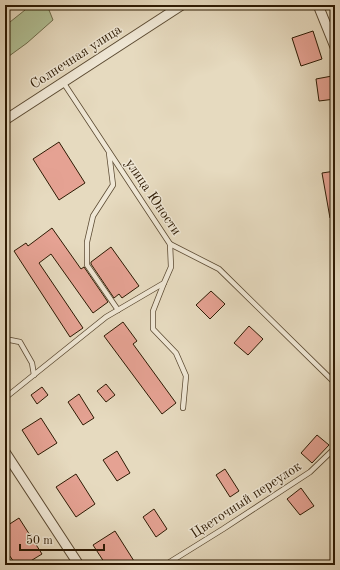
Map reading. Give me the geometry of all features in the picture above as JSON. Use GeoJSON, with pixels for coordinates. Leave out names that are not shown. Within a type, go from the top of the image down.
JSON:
{"type":"FeatureCollection","features":[{"type":"Feature","properties":{"kind":"street","name":"Солнечная улица"},"geometry":{"type":"LineString","coordinates":[[5,120],[182,5]]}},
{"type":"Feature","properties":{"kind":"street"},"geometry":{"type":"LineString","coordinates":[[318,5],[335,47]]}},
{"type":"Feature","properties":{"kind":"street"},"geometry":{"type":"LineString","coordinates":[[5,452],[79,565]]}},
{"type":"Feature","properties":{"kind":"lane","name":"улица Юности"},"geometry":{"type":"LineString","coordinates":[[63,82],[170,244],[219,269],[335,383]]}},
{"type":"Feature","properties":{"kind":"lane"},"geometry":{"type":"LineString","coordinates":[[109,152],[113,185],[93,216],[87,242],[87,265],[118,310]]}},
{"type":"Feature","properties":{"kind":"lane"},"geometry":{"type":"LineString","coordinates":[[170,244],[171,267],[153,311],[154,329],[176,353],[186,376],[183,408]]}},
{"type":"Feature","properties":{"kind":"lane"},"geometry":{"type":"LineString","coordinates":[[5,398],[106,317],[164,283]]}},
{"type":"Feature","properties":{"kind":"lane"},"geometry":{"type":"LineString","coordinates":[[5,339],[20,342],[32,364],[34,375]]}},
{"type":"Feature","properties":{"kind":"lane","name":"Цветочный переулок"},"geometry":{"type":"LineString","coordinates":[[165,565],[310,472],[335,448]]}},
{"type":"Feature","properties":{"kind":"green space"},"geometry":{"type":"Polygon","coordinates":[[[10,5],[47,5],[53,20],[27,43],[5,59],[5,26],[25,10],[10,5]]]}},
{"type":"Feature","properties":{"kind":"building"},"geometry":{"type":"Polygon","coordinates":[[[313,31],[322,59],[301,66],[292,38],[313,31]]]}},
{"type":"Feature","properties":{"kind":"building"},"geometry":{"type":"Polygon","coordinates":[[[332,76],[335,99],[319,101],[316,79],[332,76]]]}},
{"type":"Feature","properties":{"kind":"building"},"geometry":{"type":"Polygon","coordinates":[[[59,142],[85,183],[59,200],[33,159],[59,142]]]}},
{"type":"Feature","properties":{"kind":"building"},"geometry":{"type":"Polygon","coordinates":[[[335,171],[335,218],[330,218],[322,173],[335,171]]]}},
{"type":"Feature","properties":{"kind":"building"},"geometry":{"type":"Polygon","coordinates":[[[52,228],[81,269],[84,267],[108,302],[93,313],[51,254],[39,263],[83,328],[70,337],[14,251],[26,243],[28,246],[52,228]]]}},
{"type":"Feature","properties":{"kind":"building"},"geometry":{"type":"Polygon","coordinates":[[[111,247],[139,286],[122,298],[119,294],[114,298],[91,264],[91,262],[111,247]]]}},
{"type":"Feature","properties":{"kind":"building"},"geometry":{"type":"Polygon","coordinates":[[[211,291],[225,304],[210,319],[196,305],[211,291]]]}},
{"type":"Feature","properties":{"kind":"building"},"geometry":{"type":"Polygon","coordinates":[[[123,322],[137,341],[133,344],[176,403],[162,414],[104,336],[123,322]]]}},
{"type":"Feature","properties":{"kind":"building"},"geometry":{"type":"Polygon","coordinates":[[[249,326],[263,339],[248,355],[234,343],[249,326]]]}},
{"type":"Feature","properties":{"kind":"building"},"geometry":{"type":"Polygon","coordinates":[[[106,384],[115,395],[106,402],[97,391],[106,384]]]}},
{"type":"Feature","properties":{"kind":"building"},"geometry":{"type":"Polygon","coordinates":[[[42,387],[48,395],[37,404],[31,395],[42,387]]]}},
{"type":"Feature","properties":{"kind":"building"},"geometry":{"type":"Polygon","coordinates":[[[79,394],[94,418],[83,425],[68,402],[79,394]]]}},
{"type":"Feature","properties":{"kind":"building"},"geometry":{"type":"Polygon","coordinates":[[[41,418],[57,443],[38,455],[22,430],[41,418]]]}},
{"type":"Feature","properties":{"kind":"building"},"geometry":{"type":"Polygon","coordinates":[[[317,435],[329,445],[312,463],[301,453],[317,435]]]}},
{"type":"Feature","properties":{"kind":"building"},"geometry":{"type":"Polygon","coordinates":[[[117,451],[130,473],[117,481],[103,460],[117,451]]]}},
{"type":"Feature","properties":{"kind":"building"},"geometry":{"type":"Polygon","coordinates":[[[225,469],[239,491],[230,497],[216,475],[225,469]]]}},
{"type":"Feature","properties":{"kind":"building"},"geometry":{"type":"Polygon","coordinates":[[[76,474],[95,504],[76,517],[56,487],[76,474]]]}},
{"type":"Feature","properties":{"kind":"building"},"geometry":{"type":"Polygon","coordinates":[[[301,488],[314,506],[300,515],[287,499],[301,488]]]}},
{"type":"Feature","properties":{"kind":"building"},"geometry":{"type":"Polygon","coordinates":[[[154,509],[167,529],[156,537],[143,517],[154,509]]]}},
{"type":"Feature","properties":{"kind":"building"},"geometry":{"type":"Polygon","coordinates":[[[19,518],[42,554],[24,565],[16,565],[5,549],[5,527],[19,518]]]}},
{"type":"Feature","properties":{"kind":"building"},"geometry":{"type":"Polygon","coordinates":[[[115,531],[134,561],[128,565],[106,565],[93,545],[115,531]]]}}]}
